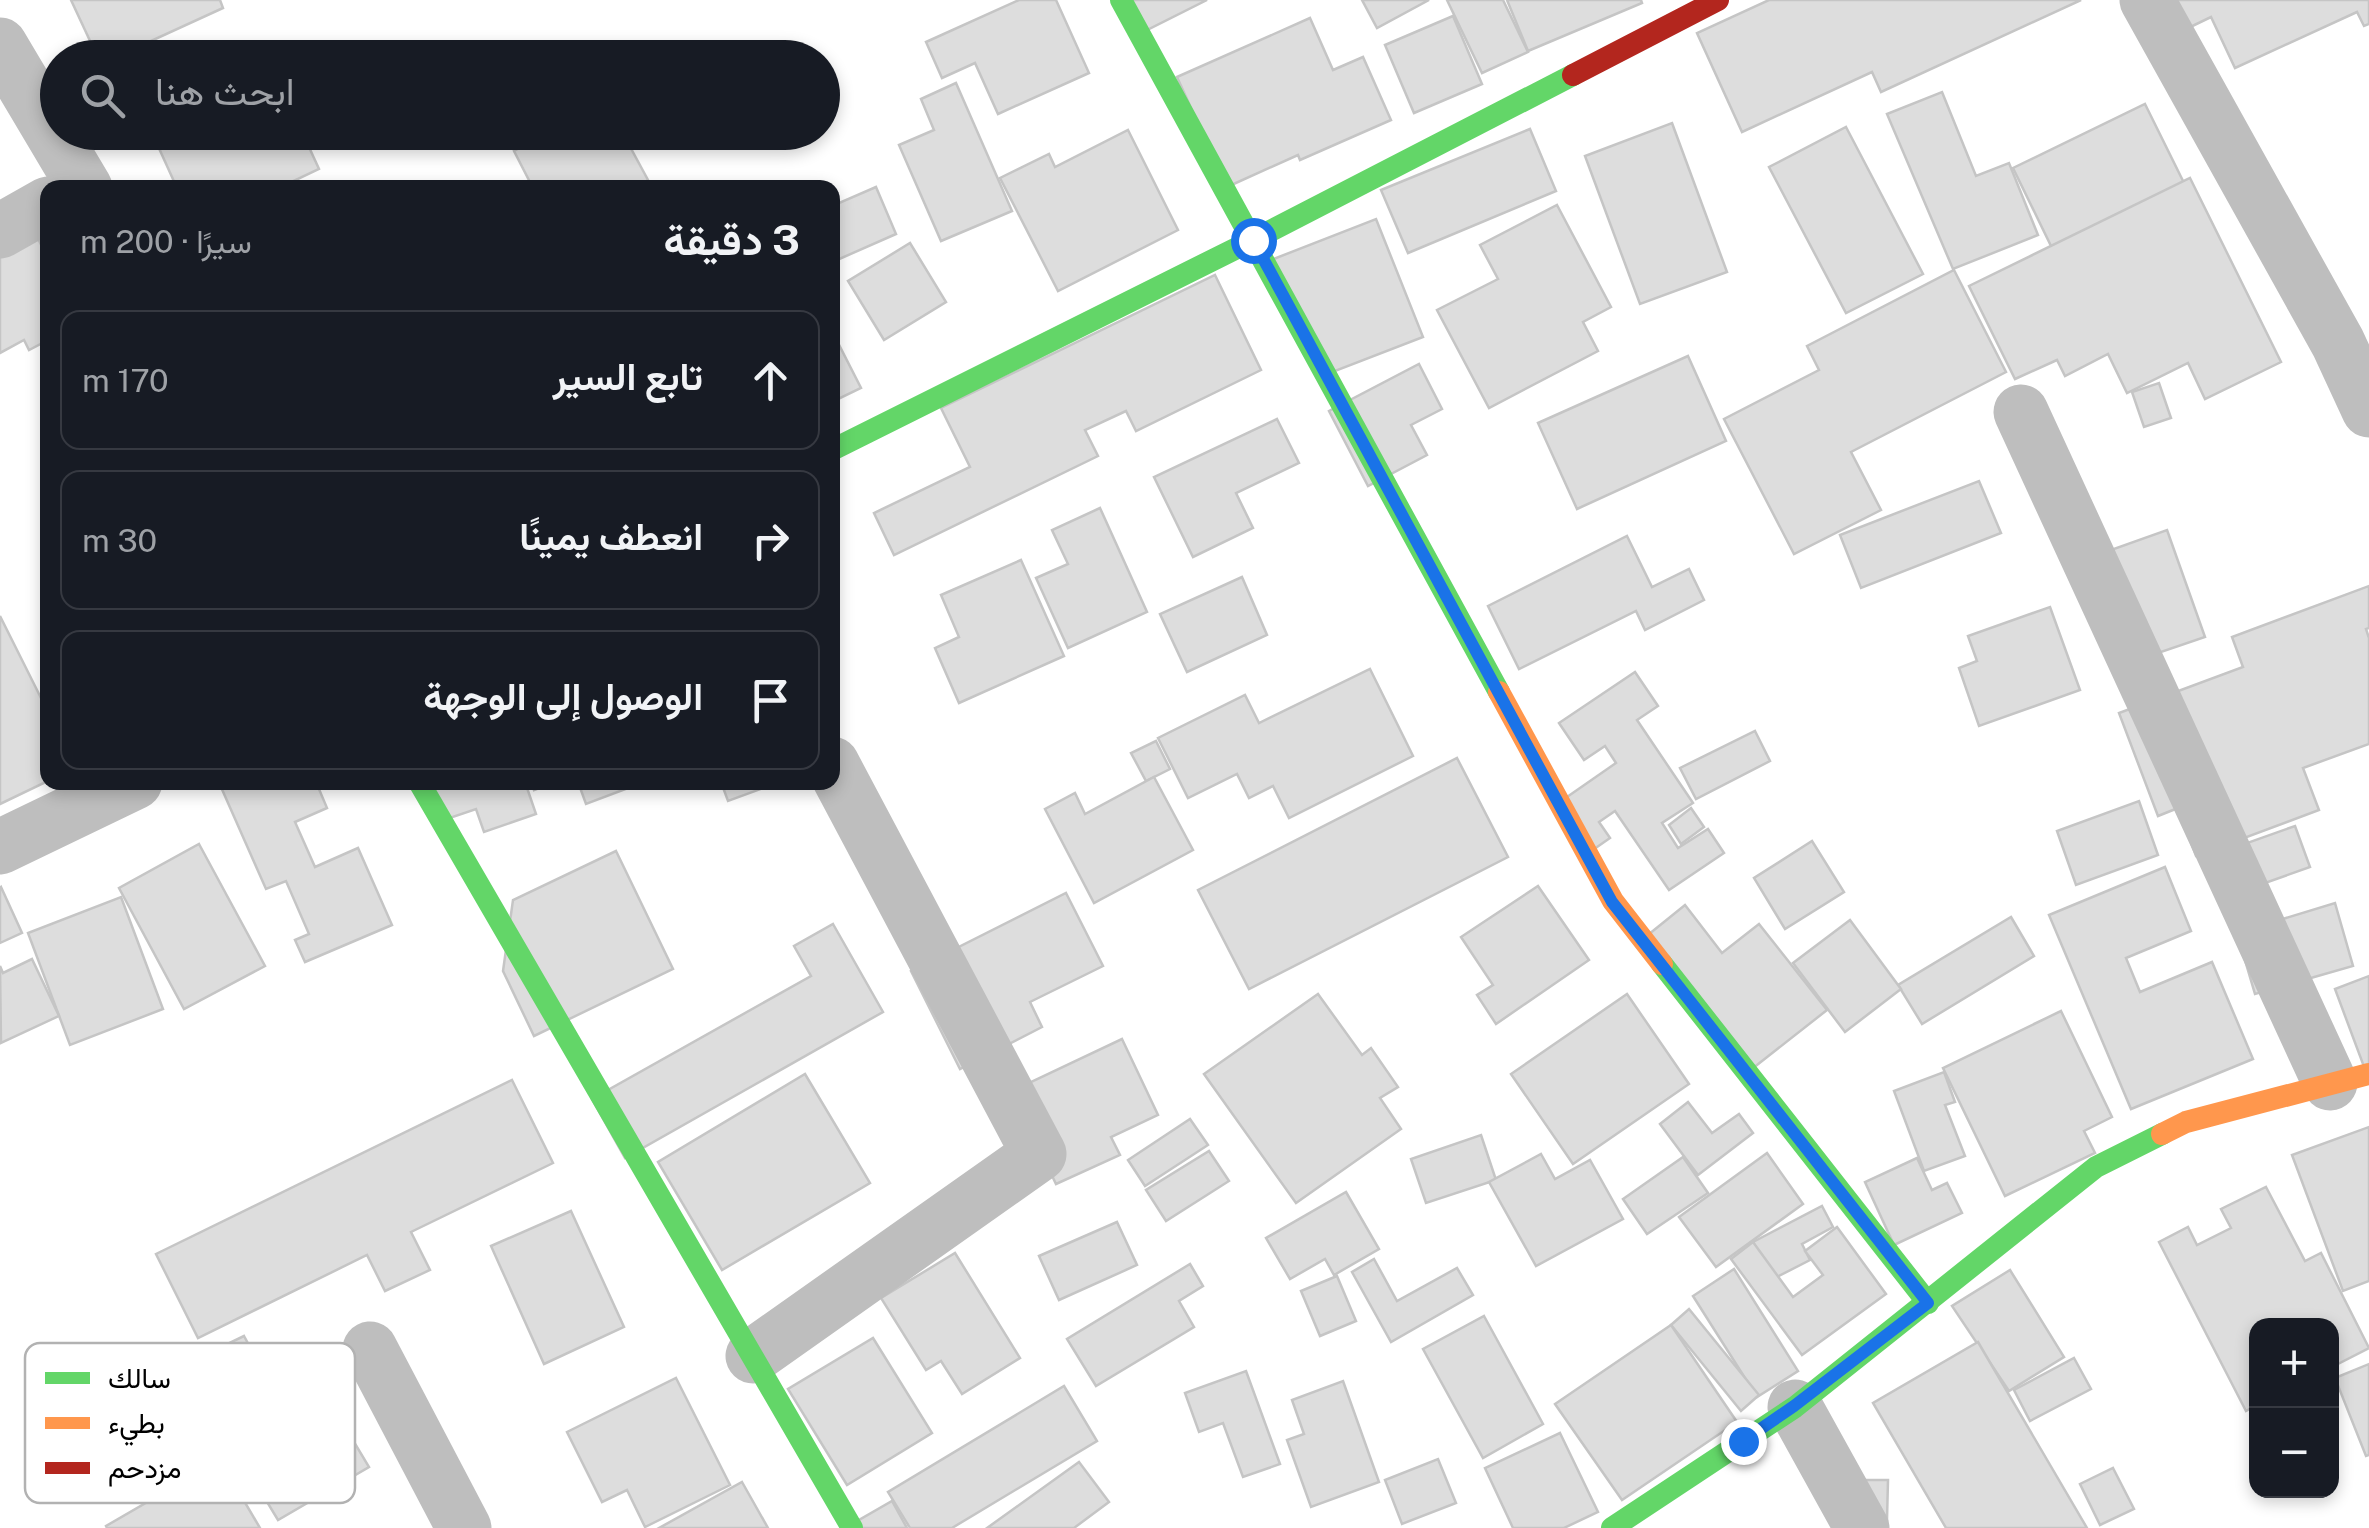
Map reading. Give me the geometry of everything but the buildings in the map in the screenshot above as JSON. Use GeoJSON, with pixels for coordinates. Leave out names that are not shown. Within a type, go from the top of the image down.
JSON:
{"type":"FeatureCollection","features":[{"type":"Feature","properties":{"kind":"street"},"geometry":{"type":"LineString","coordinates":[[1121,0],[1612,902],[1928,1303]]}},
{"type":"Feature","properties":{"kind":"street"},"geometry":{"type":"LineString","coordinates":[[840,446],[1253,240],[1718,0]]}},
{"type":"Feature","properties":{"kind":"street"},"geometry":{"type":"LineString","coordinates":[[2147,0],[2338,342],[2369,410]]}},
{"type":"Feature","properties":{"kind":"street"},"geometry":{"type":"LineString","coordinates":[[0,45],[40,125]]}},
{"type":"Feature","properties":{"kind":"street"},"geometry":{"type":"LineString","coordinates":[[52,150],[68,180]]}},
{"type":"Feature","properties":{"kind":"street"},"geometry":{"type":"LineString","coordinates":[[0,231],[40,209]]}},
{"type":"Feature","properties":{"kind":"street"},"geometry":{"type":"LineString","coordinates":[[1612,1528],[1794,1406],[2096,1167],[2186,1122],[2349,1079],[2022,412]]}},
{"type":"Feature","properties":{"kind":"street"},"geometry":{"type":"LineString","coordinates":[[752,1356],[1039,1154],[840,779]]}},
{"type":"Feature","properties":{"kind":"street"},"geometry":{"type":"LineString","coordinates":[[0,847],[118,790]]}},
{"type":"Feature","properties":{"kind":"street"},"geometry":{"type":"LineString","coordinates":[[424,790],[852,1528]]}},
{"type":"Feature","properties":{"kind":"street"},"geometry":{"type":"LineString","coordinates":[[370,1350],[464,1528]]}},
{"type":"Feature","properties":{"kind":"street"},"geometry":{"type":"LineString","coordinates":[[1794,1406],[1862,1528]]}},
{"type":"Feature","properties":{"kind":"traffic: fast"},"geometry":{"type":"LineString","coordinates":[[1121,0],[1499,692]]}},
{"type":"Feature","properties":{"kind":"traffic: fast"},"geometry":{"type":"LineString","coordinates":[[840,446],[1573,75]]}},
{"type":"Feature","properties":{"kind":"traffic: fast"},"geometry":{"type":"LineString","coordinates":[[424,790],[852,1528]]}},
{"type":"Feature","properties":{"kind":"traffic: fast"},"geometry":{"type":"LineString","coordinates":[[1662,964],[1928,1303]]}},
{"type":"Feature","properties":{"kind":"traffic: fast"},"geometry":{"type":"LineString","coordinates":[[1612,1528],[1795,1407],[2096,1167],[2162,1134]]}},
{"type":"Feature","properties":{"kind":"traffic: slow"},"geometry":{"type":"LineString","coordinates":[[1499,692],[1613,901],[1662,964]]}},
{"type":"Feature","properties":{"kind":"traffic: slow"},"geometry":{"type":"LineString","coordinates":[[2162,1134],[2186,1122],[2369,1074]]}},
{"type":"Feature","properties":{"kind":"traffic: jam"},"geometry":{"type":"LineString","coordinates":[[1573,75],[1718,0]]}},
{"type":"Feature","properties":{"kind":"route"},"geometry":{"type":"LineString","coordinates":[[1253,240],[1612,902],[1928,1303],[1743,1441]]}}]}
